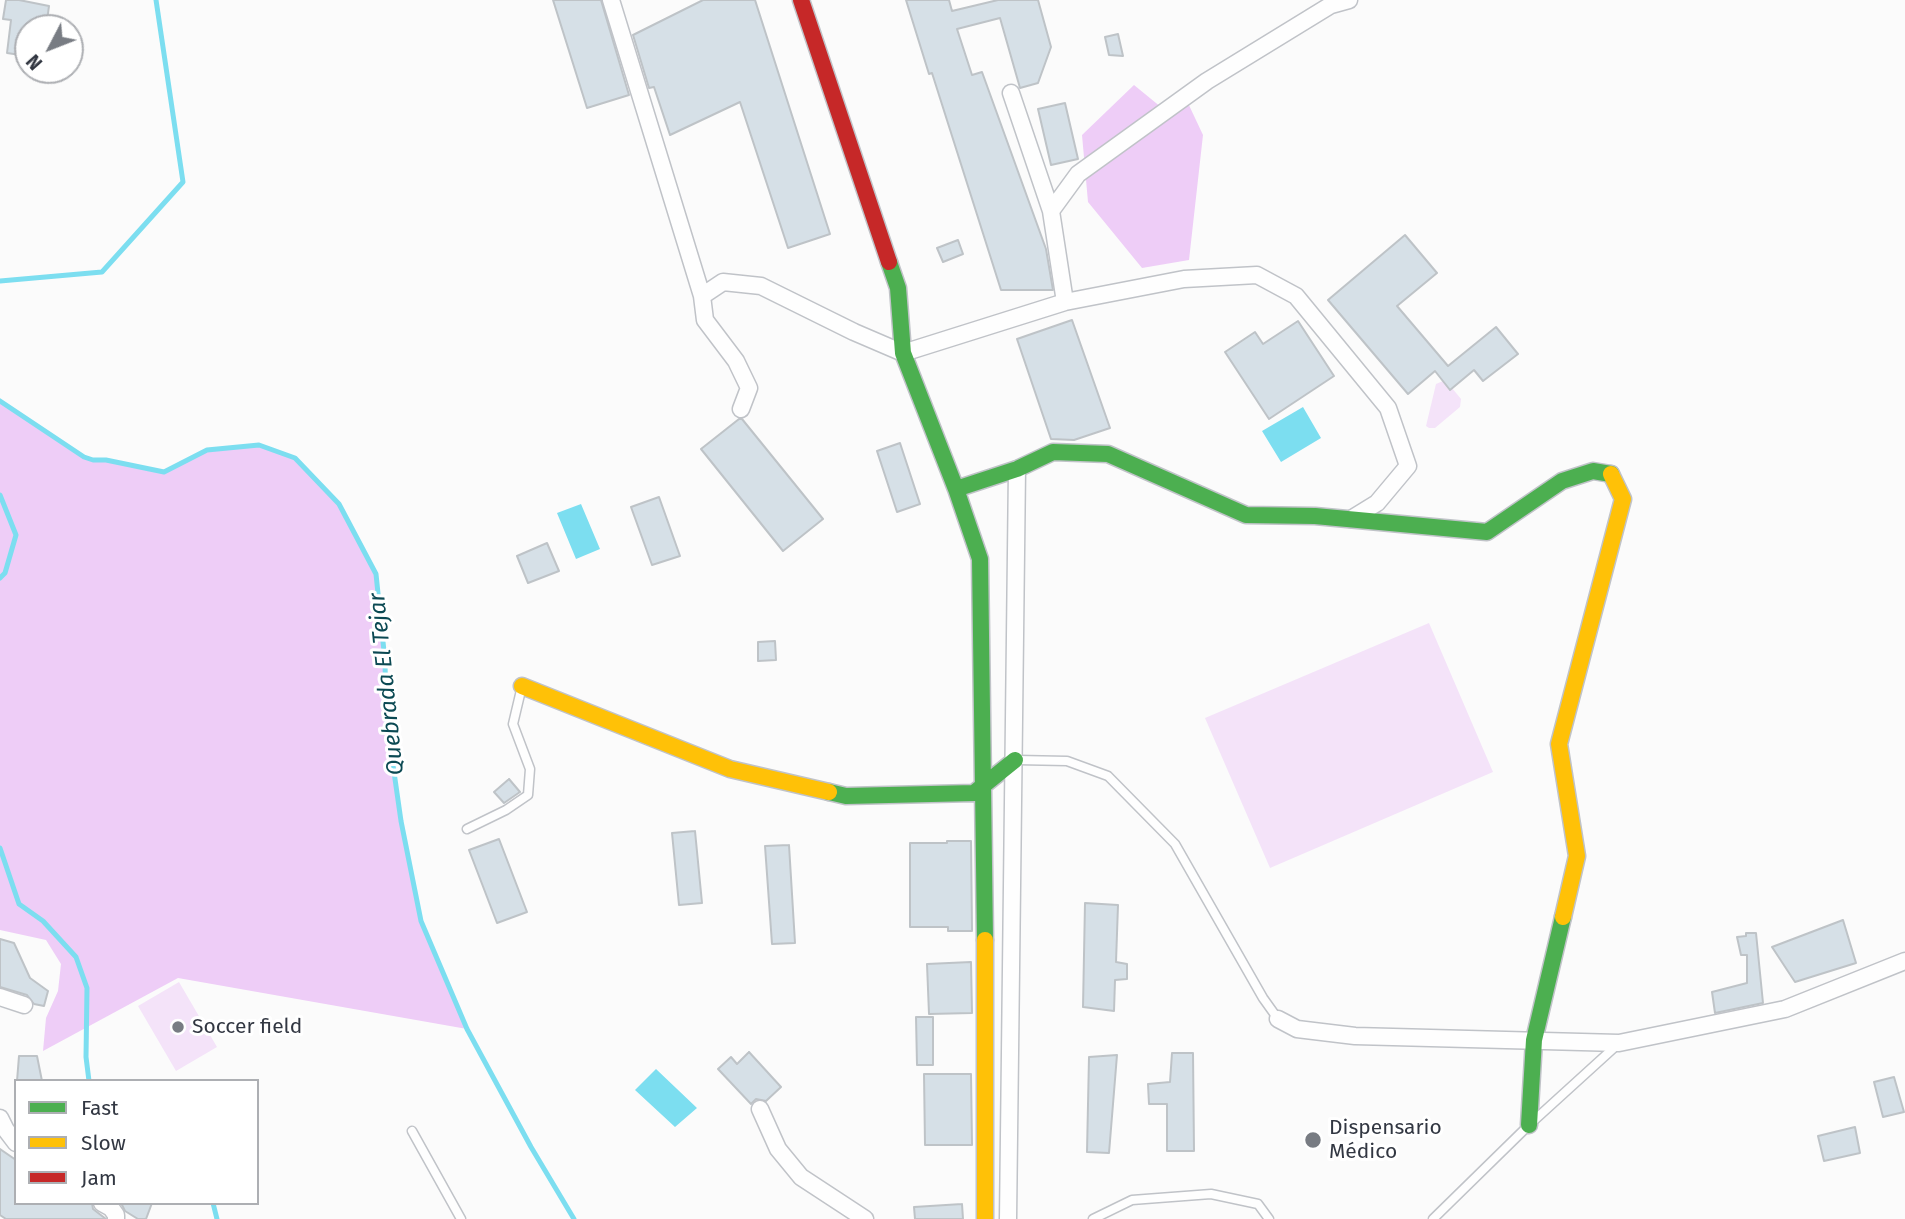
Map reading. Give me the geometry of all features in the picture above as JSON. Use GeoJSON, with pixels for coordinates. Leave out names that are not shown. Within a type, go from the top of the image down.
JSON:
{"type":"FeatureCollection","features":[{"type":"Feature","properties":{"kind":"street"},"geometry":{"type":"LineString","coordinates":[[611,0],[702,296],[705,320],[736,361],[749,388],[741,409]]}},
{"type":"Feature","properties":{"kind":"street"},"geometry":{"type":"LineString","coordinates":[[801,0],[898,288],[903,353],[980,559],[985,890],[985,1219]]}},
{"type":"Feature","properties":{"kind":"street"},"geometry":{"type":"LineString","coordinates":[[1051,211],[1077,174],[1207,81],[1331,5],[1349,0]]}},
{"type":"Feature","properties":{"kind":"street"},"geometry":{"type":"LineString","coordinates":[[1011,93],[1051,211],[1065,302]]}},
{"type":"Feature","properties":{"kind":"street"},"geometry":{"type":"LineString","coordinates":[[702,296],[723,282],[761,286],[903,353],[1065,302],[1184,279],[1257,275],[1296,296],[1388,408],[1408,466],[1377,502],[1351,519]]}},
{"type":"Feature","properties":{"kind":"street"},"geometry":{"type":"LineString","coordinates":[[956,489],[1017,469],[1054,452],[1108,454],[1246,515],[1351,519],[1487,532],[1562,481],[1593,471],[1611,473],[1623,499],[1559,744],[1577,856],[1534,1040],[1529,1125]]}},
{"type":"Feature","properties":{"kind":"street"},"geometry":{"type":"LineString","coordinates":[[1009,1219],[1017,469]]}},
{"type":"Feature","properties":{"kind":"street"},"geometry":{"type":"LineString","coordinates":[[522,686],[730,769],[846,796],[974,793],[1015,760]]}},
{"type":"Feature","properties":{"kind":"street"},"geometry":{"type":"LineString","coordinates":[[985,890],[1011,889]]}},
{"type":"Feature","properties":{"kind":"street"},"geometry":{"type":"LineString","coordinates":[[1278,1019],[1297,1029],[1355,1036],[1619,1043],[1785,1009],[1905,961]]}},
{"type":"Feature","properties":{"kind":"street"},"geometry":{"type":"LineString","coordinates":[[0,997],[24,1005]]}},
{"type":"Feature","properties":{"kind":"street"},"geometry":{"type":"LineString","coordinates":[[760,1109],[778,1149],[801,1177],[865,1219]]}},
{"type":"Feature","properties":{"kind":"lane"},"geometry":{"type":"LineString","coordinates":[[467,829],[528,796],[530,769],[513,724],[522,686]]}},
{"type":"Feature","properties":{"kind":"lane"},"geometry":{"type":"LineString","coordinates":[[1015,760],[1068,761],[1108,776],[1175,844],[1263,998],[1278,1019]]}},
{"type":"Feature","properties":{"kind":"lane"},"geometry":{"type":"LineString","coordinates":[[1433,1219],[1529,1125],[1619,1043]]}},
{"type":"Feature","properties":{"kind":"lane"},"geometry":{"type":"LineString","coordinates":[[412,1130],[461,1219]]}},
{"type":"Feature","properties":{"kind":"lane"},"geometry":{"type":"LineString","coordinates":[[1093,1219],[1132,1200],[1211,1194],[1258,1204],[1269,1219]]}},
{"type":"Feature","properties":{"kind":"shaded area"},"geometry":{"type":"Polygon","coordinates":[[[1134,85],[1167,112],[1187,101],[1203,135],[1189,260],[1142,268],[1088,202],[1082,135],[1134,85]]]}},
{"type":"Feature","properties":{"kind":"shaded area"},"geometry":{"type":"Polygon","coordinates":[[[1443,381],[1461,399],[1460,407],[1435,428],[1429,428],[1426,426],[1436,384],[1443,381]]]}},
{"type":"Feature","properties":{"kind":"shaded area"},"geometry":{"type":"Polygon","coordinates":[[[0,401],[84,457],[93,460],[106,460],[164,472],[207,450],[259,445],[295,458],[339,504],[376,574],[385,661],[386,716],[401,821],[421,921],[467,1029],[178,978],[43,1051],[46,1018],[58,991],[61,964],[46,940],[0,930],[0,401]]]}},
{"type":"Feature","properties":{"kind":"shaded area"},"geometry":{"type":"Polygon","coordinates":[[[1429,623],[1493,772],[1270,868],[1205,718],[1429,623]]]}},
{"type":"Feature","properties":{"kind":"shaded area","name":"Soccer field"},"geometry":{"type":"Polygon","coordinates":[[[179,982],[217,1047],[176,1071],[138,1006],[179,982]]]}},
{"type":"Feature","properties":{"kind":"water"},"geometry":{"type":"Polygon","coordinates":[[[1303,407],[1321,438],[1281,462],[1262,431],[1303,407]]]}},
{"type":"Feature","properties":{"kind":"water"},"geometry":{"type":"Polygon","coordinates":[[[581,504],[600,549],[576,559],[557,513],[581,504]]]}},
{"type":"Feature","properties":{"kind":"water"},"geometry":{"type":"Polygon","coordinates":[[[656,1069],[697,1108],[675,1127],[635,1090],[656,1069]]]}},
{"type":"Feature","properties":{"kind":"building"},"geometry":{"type":"Polygon","coordinates":[[[6,0],[49,6],[48,14],[14,14],[14,54],[7,53],[11,20],[3,19],[6,0]]]}},
{"type":"Feature","properties":{"kind":"building"},"geometry":{"type":"Polygon","coordinates":[[[553,0],[601,0],[629,95],[587,108],[553,0]]]}},
{"type":"Feature","properties":{"kind":"building"},"geometry":{"type":"Polygon","coordinates":[[[703,0],[755,0],[830,234],[788,248],[740,102],[670,135],[654,87],[649,88],[633,35],[703,0]]]}},
{"type":"Feature","properties":{"kind":"building"},"geometry":{"type":"Polygon","coordinates":[[[906,0],[949,0],[952,11],[998,0],[1038,0],[1051,47],[1038,83],[1020,88],[1000,18],[957,29],[972,75],[982,72],[1046,249],[1053,290],[1001,290],[906,0]]]}},
{"type":"Feature","properties":{"kind":"building"},"geometry":{"type":"Polygon","coordinates":[[[1118,34],[1123,56],[1109,55],[1105,37],[1118,34]]]}},
{"type":"Feature","properties":{"kind":"building"},"geometry":{"type":"Polygon","coordinates":[[[1065,103],[1078,159],[1051,165],[1038,109],[1065,103]]]}},
{"type":"Feature","properties":{"kind":"building"},"geometry":{"type":"Polygon","coordinates":[[[1405,235],[1437,273],[1397,306],[1448,366],[1496,327],[1518,354],[1483,381],[1474,370],[1450,390],[1435,371],[1408,394],[1328,300],[1405,235]]]}},
{"type":"Feature","properties":{"kind":"building"},"geometry":{"type":"Polygon","coordinates":[[[958,240],[963,254],[943,262],[937,248],[958,240]]]}},
{"type":"Feature","properties":{"kind":"building"},"geometry":{"type":"Polygon","coordinates":[[[1072,320],[1110,428],[1074,440],[1051,439],[1017,339],[1072,320]]]}},
{"type":"Feature","properties":{"kind":"building"},"geometry":{"type":"Polygon","coordinates":[[[1298,321],[1334,376],[1269,419],[1225,352],[1255,332],[1263,344],[1298,321]]]}},
{"type":"Feature","properties":{"kind":"building"},"geometry":{"type":"Polygon","coordinates":[[[742,419],[823,519],[783,551],[701,449],[742,419]]]}},
{"type":"Feature","properties":{"kind":"building"},"geometry":{"type":"Polygon","coordinates":[[[900,443],[920,504],[897,512],[877,451],[900,443]]]}},
{"type":"Feature","properties":{"kind":"building"},"geometry":{"type":"Polygon","coordinates":[[[659,497],[680,556],[652,565],[631,507],[659,497]]]}},
{"type":"Feature","properties":{"kind":"building"},"geometry":{"type":"Polygon","coordinates":[[[547,543],[559,571],[528,583],[517,556],[547,543]]]}},
{"type":"Feature","properties":{"kind":"building"},"geometry":{"type":"Polygon","coordinates":[[[775,641],[776,660],[758,661],[758,642],[775,641]]]}},
{"type":"Feature","properties":{"kind":"building"},"geometry":{"type":"Polygon","coordinates":[[[509,779],[520,792],[504,803],[494,792],[509,779]]]}},
{"type":"Feature","properties":{"kind":"building"},"geometry":{"type":"Polygon","coordinates":[[[695,831],[702,903],[679,905],[672,833],[695,831]]]}},
{"type":"Feature","properties":{"kind":"building"},"geometry":{"type":"Polygon","coordinates":[[[499,839],[527,912],[497,923],[469,850],[499,839]]]}},
{"type":"Feature","properties":{"kind":"building"},"geometry":{"type":"Polygon","coordinates":[[[971,841],[972,931],[948,931],[948,927],[910,927],[910,843],[971,841]]]}},
{"type":"Feature","properties":{"kind":"building"},"geometry":{"type":"Polygon","coordinates":[[[789,845],[795,943],[772,944],[765,846],[789,845]]]}},
{"type":"Feature","properties":{"kind":"building"},"geometry":{"type":"Polygon","coordinates":[[[1085,903],[1118,905],[1116,962],[1127,964],[1127,979],[1115,980],[1114,1011],[1083,1007],[1085,903]]]}},
{"type":"Feature","properties":{"kind":"building"},"geometry":{"type":"Polygon","coordinates":[[[1843,920],[1856,963],[1795,982],[1772,947],[1843,920]]]}},
{"type":"Feature","properties":{"kind":"building"},"geometry":{"type":"Polygon","coordinates":[[[1746,933],[1756,933],[1763,1003],[1715,1013],[1712,992],[1747,983],[1747,955],[1741,955],[1737,937],[1746,936],[1746,933]]]}},
{"type":"Feature","properties":{"kind":"building"},"geometry":{"type":"Polygon","coordinates":[[[0,939],[14,943],[30,978],[48,991],[44,1006],[34,1004],[27,995],[0,987],[0,939]]]}},
{"type":"Feature","properties":{"kind":"building"},"geometry":{"type":"Polygon","coordinates":[[[971,962],[972,1013],[929,1014],[927,964],[971,962]]]}},
{"type":"Feature","properties":{"kind":"building"},"geometry":{"type":"Polygon","coordinates":[[[916,1017],[933,1017],[933,1065],[917,1065],[916,1017]]]}},
{"type":"Feature","properties":{"kind":"building"},"geometry":{"type":"Polygon","coordinates":[[[749,1052],[781,1087],[766,1101],[756,1099],[751,1104],[718,1069],[731,1057],[737,1064],[749,1052]]]}},
{"type":"Feature","properties":{"kind":"building"},"geometry":{"type":"Polygon","coordinates":[[[1172,1053],[1193,1053],[1194,1151],[1167,1151],[1167,1104],[1149,1104],[1148,1084],[1170,1082],[1172,1053]]]}},
{"type":"Feature","properties":{"kind":"building"},"geometry":{"type":"Polygon","coordinates":[[[1117,1055],[1109,1153],[1087,1152],[1089,1057],[1117,1055]]]}},
{"type":"Feature","properties":{"kind":"building"},"geometry":{"type":"Polygon","coordinates":[[[19,1056],[37,1056],[42,1079],[17,1079],[19,1056]]]}},
{"type":"Feature","properties":{"kind":"building"},"geometry":{"type":"Polygon","coordinates":[[[924,1074],[971,1074],[972,1145],[925,1145],[924,1074]]]}},
{"type":"Feature","properties":{"kind":"building"},"geometry":{"type":"Polygon","coordinates":[[[1894,1077],[1904,1112],[1883,1117],[1874,1082],[1894,1077]]]}},
{"type":"Feature","properties":{"kind":"building"},"geometry":{"type":"Polygon","coordinates":[[[1855,1127],[1860,1153],[1824,1161],[1818,1136],[1855,1127]]]}},
{"type":"Feature","properties":{"kind":"building"},"geometry":{"type":"Polygon","coordinates":[[[0,1149],[14,1159],[14,1205],[92,1205],[93,1209],[106,1219],[6,1219],[0,1215],[0,1149]]]}},
{"type":"Feature","properties":{"kind":"building"},"geometry":{"type":"Polygon","coordinates":[[[962,1204],[963,1219],[915,1219],[914,1207],[962,1204]]]}},
{"type":"Feature","properties":{"kind":"building"},"geometry":{"type":"Polygon","coordinates":[[[122,1205],[151,1205],[146,1219],[138,1219],[125,1211],[122,1205]]]}},
{"type":"Feature","properties":{"kind":"waterway","name":"Quebrada El Tejar"},"geometry":{"type":"LineString","coordinates":[[0,281],[102,272],[183,182],[156,0]]}},
{"type":"Feature","properties":{"kind":"waterway","name":"Quebrada El Tejar"},"geometry":{"type":"LineString","coordinates":[[0,401],[84,457],[93,460],[106,460],[164,472],[207,450],[259,445],[295,458],[339,504],[376,574],[385,661],[386,716],[401,821],[421,921],[467,1029],[531,1147],[574,1219]]}},
{"type":"Feature","properties":{"kind":"waterway"},"geometry":{"type":"LineString","coordinates":[[0,495],[16,535],[5,573],[0,578]]}},
{"type":"Feature","properties":{"kind":"waterway"},"geometry":{"type":"LineString","coordinates":[[0,848],[19,904],[43,921],[76,957],[87,988],[86,1057],[89,1079]]}},
{"type":"Feature","properties":{"kind":"waterway"},"geometry":{"type":"LineString","coordinates":[[214,1205],[217,1219]]}},
{"type":"Feature","properties":{"kind":"traffic: fast"},"geometry":{"type":"LineString","coordinates":[[889,262],[898,288],[903,353],[980,559],[985,940]]}},
{"type":"Feature","properties":{"kind":"traffic: fast"},"geometry":{"type":"LineString","coordinates":[[956,489],[1017,469],[1053,452],[1108,454],[1246,515],[1315,516],[1487,532],[1562,481],[1593,471],[1611,474]]}},
{"type":"Feature","properties":{"kind":"traffic: fast"},"geometry":{"type":"LineString","coordinates":[[829,792],[846,796],[974,793],[1015,760]]}},
{"type":"Feature","properties":{"kind":"traffic: fast"},"geometry":{"type":"LineString","coordinates":[[1529,1125],[1534,1040],[1563,917]]}},
{"type":"Feature","properties":{"kind":"traffic: slow"},"geometry":{"type":"LineString","coordinates":[[1563,917],[1577,856],[1559,744],[1623,499],[1611,474]]}},
{"type":"Feature","properties":{"kind":"traffic: slow"},"geometry":{"type":"LineString","coordinates":[[522,686],[730,769],[829,792]]}},
{"type":"Feature","properties":{"kind":"traffic: slow"},"geometry":{"type":"LineString","coordinates":[[985,940],[985,1219]]}},
{"type":"Feature","properties":{"kind":"traffic: jam"},"geometry":{"type":"LineString","coordinates":[[801,0],[889,262]]}},
{"type":"Feature","properties":{"kind":"place","name":"Soccer field"},"geometry":{"type":"Point","coordinates":[178,1027]}},
{"type":"Feature","properties":{"kind":"place","name":"Dispensario Médico"},"geometry":{"type":"Point","coordinates":[1313,1140]}}]}
